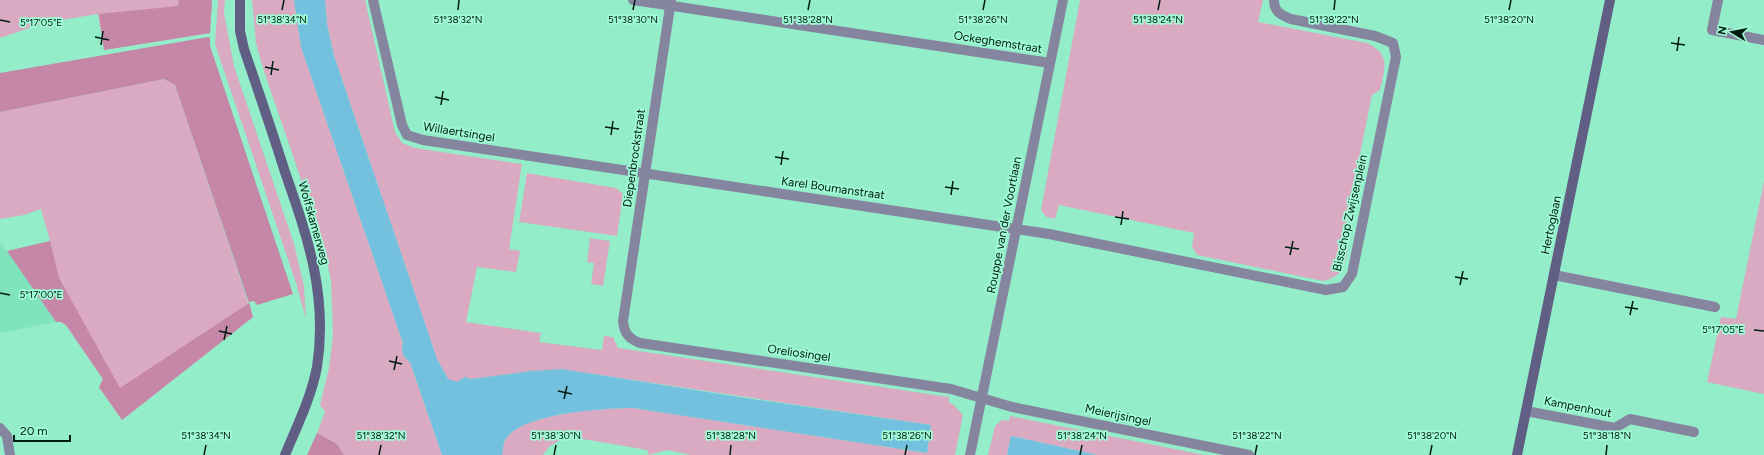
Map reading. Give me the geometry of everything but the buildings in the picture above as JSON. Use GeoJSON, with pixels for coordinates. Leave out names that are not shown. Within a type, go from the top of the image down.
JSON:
{"type":"FeatureCollection","features":[{"type":"Feature","properties":{"kind":"main road","name":"Wolfskamerweg"},"geometry":{"type":"LineString","coordinates":[[240,0],[240,31],[244,49],[306,235],[319,290],[321,325],[316,367],[305,408],[285,455]]}},
{"type":"Feature","properties":{"kind":"main road","name":"Hertoglaan"},"geometry":{"type":"LineString","coordinates":[[1517,455],[1610,0]]}},
{"type":"Feature","properties":{"kind":"street","name":"Willaertsingel"},"geometry":{"type":"LineString","coordinates":[[373,0],[397,109],[407,135],[423,140],[645,173]]}},
{"type":"Feature","properties":{"kind":"street","name":"Ockeghemstraat"},"geometry":{"type":"LineString","coordinates":[[633,0],[670,3],[1050,63]]}},
{"type":"Feature","properties":{"kind":"street","name":"Rouppe van der Voortlaan"},"geometry":{"type":"LineString","coordinates":[[970,455],[1063,0]]}},
{"type":"Feature","properties":{"kind":"street","name":"Bisschop Zwijsenplein"},"geometry":{"type":"LineString","coordinates":[[1017,229],[1326,290],[1343,287],[1352,274],[1396,57],[1393,43],[1375,36],[1291,19],[1279,14],[1274,6],[1274,0]]}},
{"type":"Feature","properties":{"kind":"street"},"geometry":{"type":"LineString","coordinates":[[1718,0],[1712,30],[1764,40]]}},
{"type":"Feature","properties":{"kind":"street","name":"Diepenbrockstraat"},"geometry":{"type":"LineString","coordinates":[[623,321],[670,3]]}},
{"type":"Feature","properties":{"kind":"street","name":"Karel Boumanstraat"},"geometry":{"type":"LineString","coordinates":[[645,173],[1017,229]]}},
{"type":"Feature","properties":{"kind":"street"},"geometry":{"type":"LineString","coordinates":[[1554,274],[1715,307]]}},
{"type":"Feature","properties":{"kind":"street","name":"Oreliosingel"},"geometry":{"type":"LineString","coordinates":[[623,321],[624,329],[631,340],[640,343],[951,389],[982,398]]}},
{"type":"Feature","properties":{"kind":"street","name":"Meierijsingel"},"geometry":{"type":"LineString","coordinates":[[982,398],[1012,407],[1249,455]]}},
{"type":"Feature","properties":{"kind":"street","name":"Kampenhout"},"geometry":{"type":"LineString","coordinates":[[1526,411],[1615,428],[1630,419],[1694,432]]}},
{"type":"Feature","properties":{"kind":"street"},"geometry":{"type":"LineString","coordinates":[[0,428],[7,436],[10,455]]}},
{"type":"Feature","properties":{"kind":"shaded area"},"geometry":{"type":"Polygon","coordinates":[[[0,0],[212,0],[210,33],[104,50],[98,14],[44,23],[0,38],[0,0]]]}},
{"type":"Feature","properties":{"kind":"shaded area"},"geometry":{"type":"Polygon","coordinates":[[[179,0],[212,0],[210,33],[104,50],[99,14],[178,6],[179,0]]]}},
{"type":"Feature","properties":{"kind":"shaded area"},"geometry":{"type":"Polygon","coordinates":[[[218,0],[225,0],[224,13],[234,66],[294,244],[304,286],[306,319],[296,283],[215,44],[218,0]]]}},
{"type":"Feature","properties":{"kind":"shaded area"},"geometry":{"type":"Polygon","coordinates":[[[252,0],[294,0],[301,47],[403,343],[403,354],[410,362],[442,455],[344,455],[337,444],[317,433],[325,412],[320,405],[329,368],[333,336],[331,280],[323,244],[263,68],[256,43],[252,0]]]}},
{"type":"Feature","properties":{"kind":"shaded area"},"geometry":{"type":"Polygon","coordinates":[[[325,0],[365,0],[395,132],[402,143],[415,148],[522,164],[509,249],[520,251],[516,272],[477,267],[466,322],[541,333],[539,342],[602,350],[604,336],[613,337],[618,348],[949,397],[949,403],[953,404],[963,415],[955,455],[691,455],[667,450],[649,455],[647,450],[566,436],[549,447],[543,455],[502,455],[505,440],[514,431],[528,424],[545,418],[564,414],[604,409],[633,408],[927,453],[931,425],[587,373],[532,371],[471,379],[465,377],[457,383],[448,379],[437,359],[334,56],[327,24],[325,0]]]}},
{"type":"Feature","properties":{"kind":"shaded area"},"geometry":{"type":"Polygon","coordinates":[[[1080,0],[1263,0],[1258,22],[1367,43],[1375,47],[1380,52],[1383,57],[1384,69],[1380,90],[1372,95],[1343,238],[1348,248],[1347,254],[1342,269],[1335,277],[1323,281],[1197,255],[1192,247],[1194,233],[1059,205],[1055,219],[1046,217],[1041,210],[1080,0]]]}},
{"type":"Feature","properties":{"kind":"shaded area"},"geometry":{"type":"Polygon","coordinates":[[[208,37],[210,38],[210,46],[293,294],[257,305],[254,301],[249,302],[253,317],[122,420],[99,387],[103,379],[66,325],[61,322],[56,322],[7,251],[50,241],[59,278],[120,388],[249,303],[175,85],[164,79],[0,112],[0,73],[208,37]]]}},
{"type":"Feature","properties":{"kind":"shaded area"},"geometry":{"type":"Polygon","coordinates":[[[164,79],[175,85],[253,317],[122,420],[99,387],[103,379],[66,325],[61,322],[56,322],[35,245],[50,241],[41,209],[24,215],[0,219],[0,112],[164,79]]]}},
{"type":"Feature","properties":{"kind":"shaded area"},"geometry":{"type":"Polygon","coordinates":[[[527,173],[616,188],[623,194],[617,236],[519,222],[527,173]]]}},
{"type":"Feature","properties":{"kind":"shaded area"},"geometry":{"type":"Polygon","coordinates":[[[1764,181],[1764,394],[1707,382],[1721,317],[1736,319],[1764,181]]]}},
{"type":"Feature","properties":{"kind":"shaded area"},"geometry":{"type":"Polygon","coordinates":[[[590,238],[610,241],[603,286],[591,284],[594,263],[587,262],[590,238]]]}},
{"type":"Feature","properties":{"kind":"shaded area"},"geometry":{"type":"Polygon","coordinates":[[[0,244],[2,244],[56,322],[0,333],[0,244]]]}},
{"type":"Feature","properties":{"kind":"shaded area"},"geometry":{"type":"Polygon","coordinates":[[[1010,416],[1204,455],[1097,455],[1011,436],[1007,455],[988,455],[995,426],[1002,420],[1009,421],[1010,416]]]}},
{"type":"Feature","properties":{"kind":"shaded area"},"geometry":{"type":"Polygon","coordinates":[[[317,433],[337,444],[344,455],[307,455],[317,433]]]}},
{"type":"Feature","properties":{"kind":"water"},"geometry":{"type":"Polygon","coordinates":[[[294,0],[325,0],[327,24],[334,56],[437,359],[448,379],[457,382],[465,377],[471,379],[532,371],[562,369],[931,425],[927,453],[633,408],[604,409],[564,414],[545,418],[528,424],[514,431],[505,440],[502,455],[442,455],[410,362],[403,354],[403,343],[301,47],[294,0]]]}},
{"type":"Feature","properties":{"kind":"water"},"geometry":{"type":"Polygon","coordinates":[[[1011,436],[1097,455],[1007,455],[1011,436]]]}}]}
